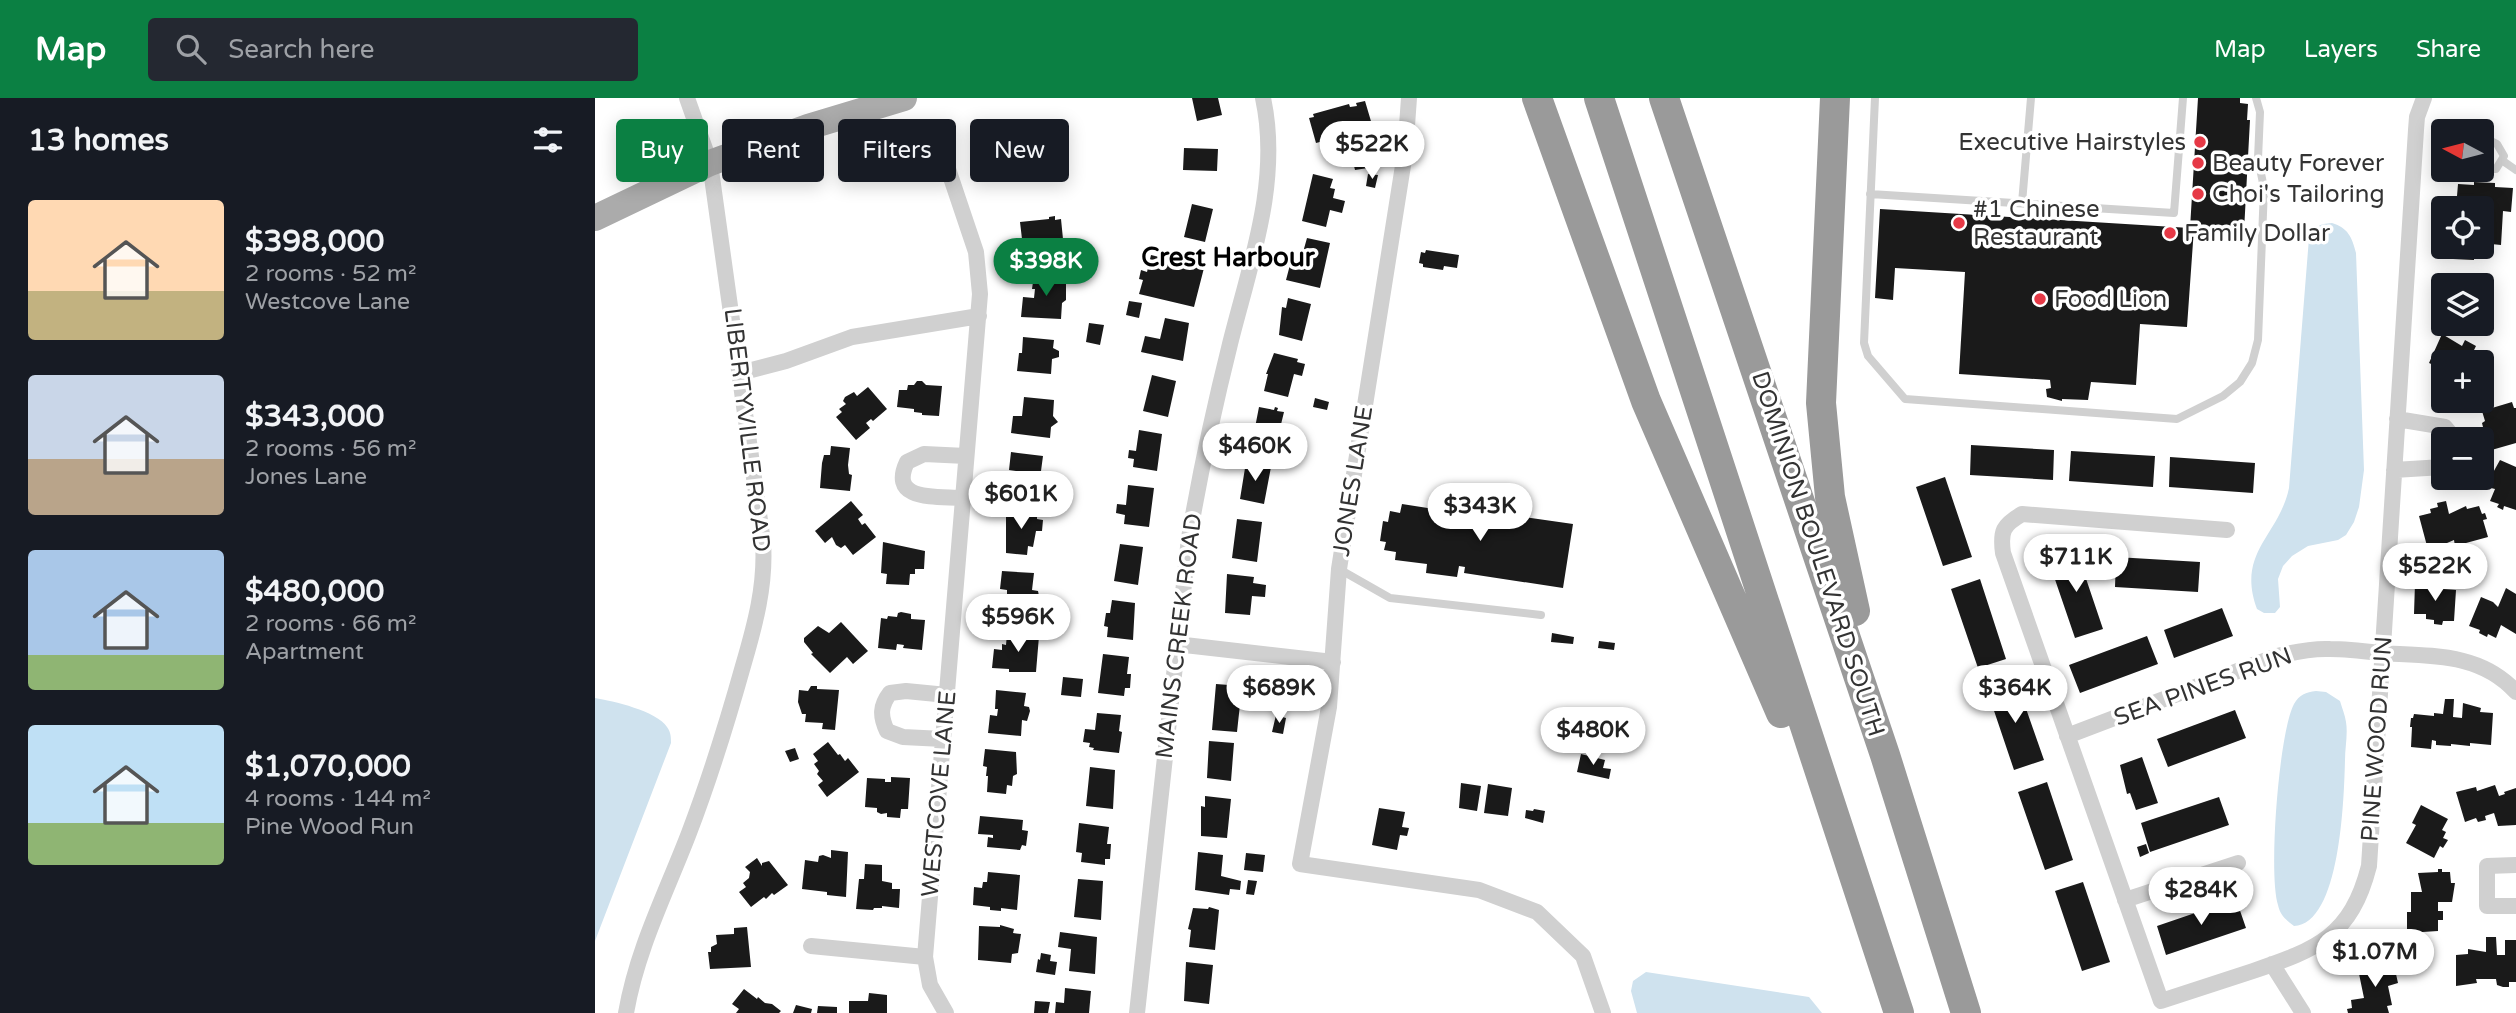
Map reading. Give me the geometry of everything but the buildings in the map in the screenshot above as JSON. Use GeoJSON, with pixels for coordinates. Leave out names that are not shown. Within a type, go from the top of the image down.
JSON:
{"type":"FeatureCollection","features":[{"type":"Feature","properties":{"kind":"highway"},"geometry":{"type":"LineString","coordinates":[[1537,98],[1646,401],[1789,731],[1872,937]]}},
{"type":"Feature","properties":{"kind":"highway"},"geometry":{"type":"LineString","coordinates":[[1599,98],[1899,1013]]}},
{"type":"Feature","properties":{"kind":"highway","name":"DOMINION BOULEVARD SOUTH"},"geometry":{"type":"LineString","coordinates":[[1664,98],[1885,755],[1966,1013]]}},
{"type":"Feature","properties":{"kind":"highway"},"geometry":{"type":"LineString","coordinates":[[1672,98],[1687,163]]}},
{"type":"Feature","properties":{"kind":"highway"},"geometry":{"type":"LineString","coordinates":[[1835,98],[1821,403],[1830,498],[1885,755]]}},
{"type":"Feature","properties":{"kind":"main road"},"geometry":{"type":"LineString","coordinates":[[595,218],[710,163],[808,127],[904,98]]}},
{"type":"Feature","properties":{"kind":"street","name":"LIBERTYVILLE ROAD"},"geometry":{"type":"LineString","coordinates":[[626,1013],[635,971],[650,926],[717,757],[761,599],[765,561],[710,163],[687,98]]}},
{"type":"Feature","properties":{"kind":"street","name":"MAINS CREEK ROAD"},"geometry":{"type":"LineString","coordinates":[[1137,1013],[1189,538],[1201,464],[1264,206],[1270,146],[1263,98]]}},
{"type":"Feature","properties":{"kind":"street","name":"JONES LANE"},"geometry":{"type":"LineString","coordinates":[[1409,98],[1405,153],[1339,569],[1329,707],[1300,864],[1479,890],[1537,912],[1583,956],[1603,1013]]}},
{"type":"Feature","properties":{"kind":"street","name":"PINE WOOD RUN"},"geometry":{"type":"LineString","coordinates":[[2125,900],[2161,1001],[2301,955],[2326,939],[2344,922],[2363,890],[2369,866],[2417,117],[2424,98]]}},
{"type":"Feature","properties":{"kind":"street","name":"WESTCOVE LANE"},"geometry":{"type":"LineString","coordinates":[[946,1013],[930,985],[925,957],[980,278],[976,252],[952,182]]}},
{"type":"Feature","properties":{"kind":"street"},"geometry":{"type":"LineString","coordinates":[[740,373],[786,361],[852,337],[979,316]]}},
{"type":"Feature","properties":{"kind":"street"},"geometry":{"type":"LineString","coordinates":[[2397,419],[2445,427]]}},
{"type":"Feature","properties":{"kind":"street"},"geometry":{"type":"LineString","coordinates":[[962,498],[916,495],[908,491],[903,483],[902,472],[907,461],[924,454],[966,456]]}},
{"type":"Feature","properties":{"kind":"street"},"geometry":{"type":"LineString","coordinates":[[2394,470],[2431,468]]}},
{"type":"Feature","properties":{"kind":"street"},"geometry":{"type":"LineString","coordinates":[[2227,530],[2022,514],[2008,522],[2001,536],[2003,553],[2125,900],[2238,863]]}},
{"type":"Feature","properties":{"kind":"street"},"geometry":{"type":"LineString","coordinates":[[1176,644],[1333,662]]}},
{"type":"Feature","properties":{"kind":"street","name":"SEA PINES RUN"},"geometry":{"type":"LineString","coordinates":[[2067,736],[2277,656],[2332,648],[2441,655],[2471,662],[2500,676],[2516,692]]}},
{"type":"Feature","properties":{"kind":"street"},"geometry":{"type":"LineString","coordinates":[[943,739],[903,737],[887,731],[881,718],[882,703],[890,693],[906,691],[947,695]]}},
{"type":"Feature","properties":{"kind":"street"},"geometry":{"type":"LineString","coordinates":[[2516,865],[2487,866],[2487,905],[2516,905]]}},
{"type":"Feature","properties":{"kind":"street"},"geometry":{"type":"LineString","coordinates":[[811,946],[925,957]]}},
{"type":"Feature","properties":{"kind":"street"},"geometry":{"type":"LineString","coordinates":[[2273,964],[2303,1013]]}},
{"type":"Feature","properties":{"kind":"lane"},"geometry":{"type":"LineString","coordinates":[[1875,98],[1864,344],[1868,356],[1905,399],[2177,419],[2223,396],[2240,382],[2252,363],[2258,340],[2264,188],[2258,159],[2260,112],[2256,98]]}},
{"type":"Feature","properties":{"kind":"lane"},"geometry":{"type":"LineString","coordinates":[[2022,204],[2031,98]]}},
{"type":"Feature","properties":{"kind":"lane"},"geometry":{"type":"LineString","coordinates":[[1870,194],[2174,213],[2183,98]]}},
{"type":"Feature","properties":{"kind":"lane"},"geometry":{"type":"LineString","coordinates":[[2494,142],[2503,151],[2503,161],[2494,169]]}},
{"type":"Feature","properties":{"kind":"lane"},"geometry":{"type":"LineString","coordinates":[[2503,161],[2516,170]]}},
{"type":"Feature","properties":{"kind":"lane"},"geometry":{"type":"LineString","coordinates":[[1339,569],[1390,598],[1541,615]]}},
{"type":"Feature","properties":{"kind":"water"},"geometry":{"type":"Polygon","coordinates":[[[2332,223],[2349,234],[2356,253],[2364,470],[2359,507],[2346,535],[2338,540],[2308,546],[2292,556],[2283,566],[2278,579],[2280,607],[2275,613],[2264,613],[2257,609],[2252,589],[2252,573],[2255,558],[2284,505],[2289,488],[2309,238],[2318,226],[2332,223]]]}},
{"type":"Feature","properties":{"kind":"water"},"geometry":{"type":"Polygon","coordinates":[[[2326,692],[2340,701],[2346,719],[2341,827],[2331,882],[2322,904],[2310,920],[2294,926],[2280,912],[2275,889],[2277,803],[2284,743],[2294,704],[2306,693],[2326,692]]]}},
{"type":"Feature","properties":{"kind":"water"},"geometry":{"type":"Polygon","coordinates":[[[595,698],[654,716],[668,729],[671,743],[595,941],[595,698]]]}},
{"type":"Feature","properties":{"kind":"water"},"geometry":{"type":"Polygon","coordinates":[[[1646,972],[1809,997],[1822,1013],[1637,1013],[1631,991],[1633,981],[1646,972]]]}},
{"type":"Feature","properties":{"kind":"place","name":"Executive Hairstyles"},"geometry":{"type":"Point","coordinates":[2200,142]}},
{"type":"Feature","properties":{"kind":"place","name":"Beauty Forever"},"geometry":{"type":"Point","coordinates":[2198,163]}},
{"type":"Feature","properties":{"kind":"place","name":"Choi's Tailoring"},"geometry":{"type":"Point","coordinates":[2198,194]}},
{"type":"Feature","properties":{"kind":"place","name":"#1 Chinese Restaurant"},"geometry":{"type":"Point","coordinates":[1959,223]}},
{"type":"Feature","properties":{"kind":"place","name":"Family Dollar"},"geometry":{"type":"Point","coordinates":[2170,233]}},
{"type":"Feature","properties":{"kind":"place","name":"Food Lion"},"geometry":{"type":"Point","coordinates":[2040,299]}},
{"type":"Feature","properties":{"kind":"district","name":"Crest Harbour"},"geometry":{"type":"Point","coordinates":[1228,257]}}]}
